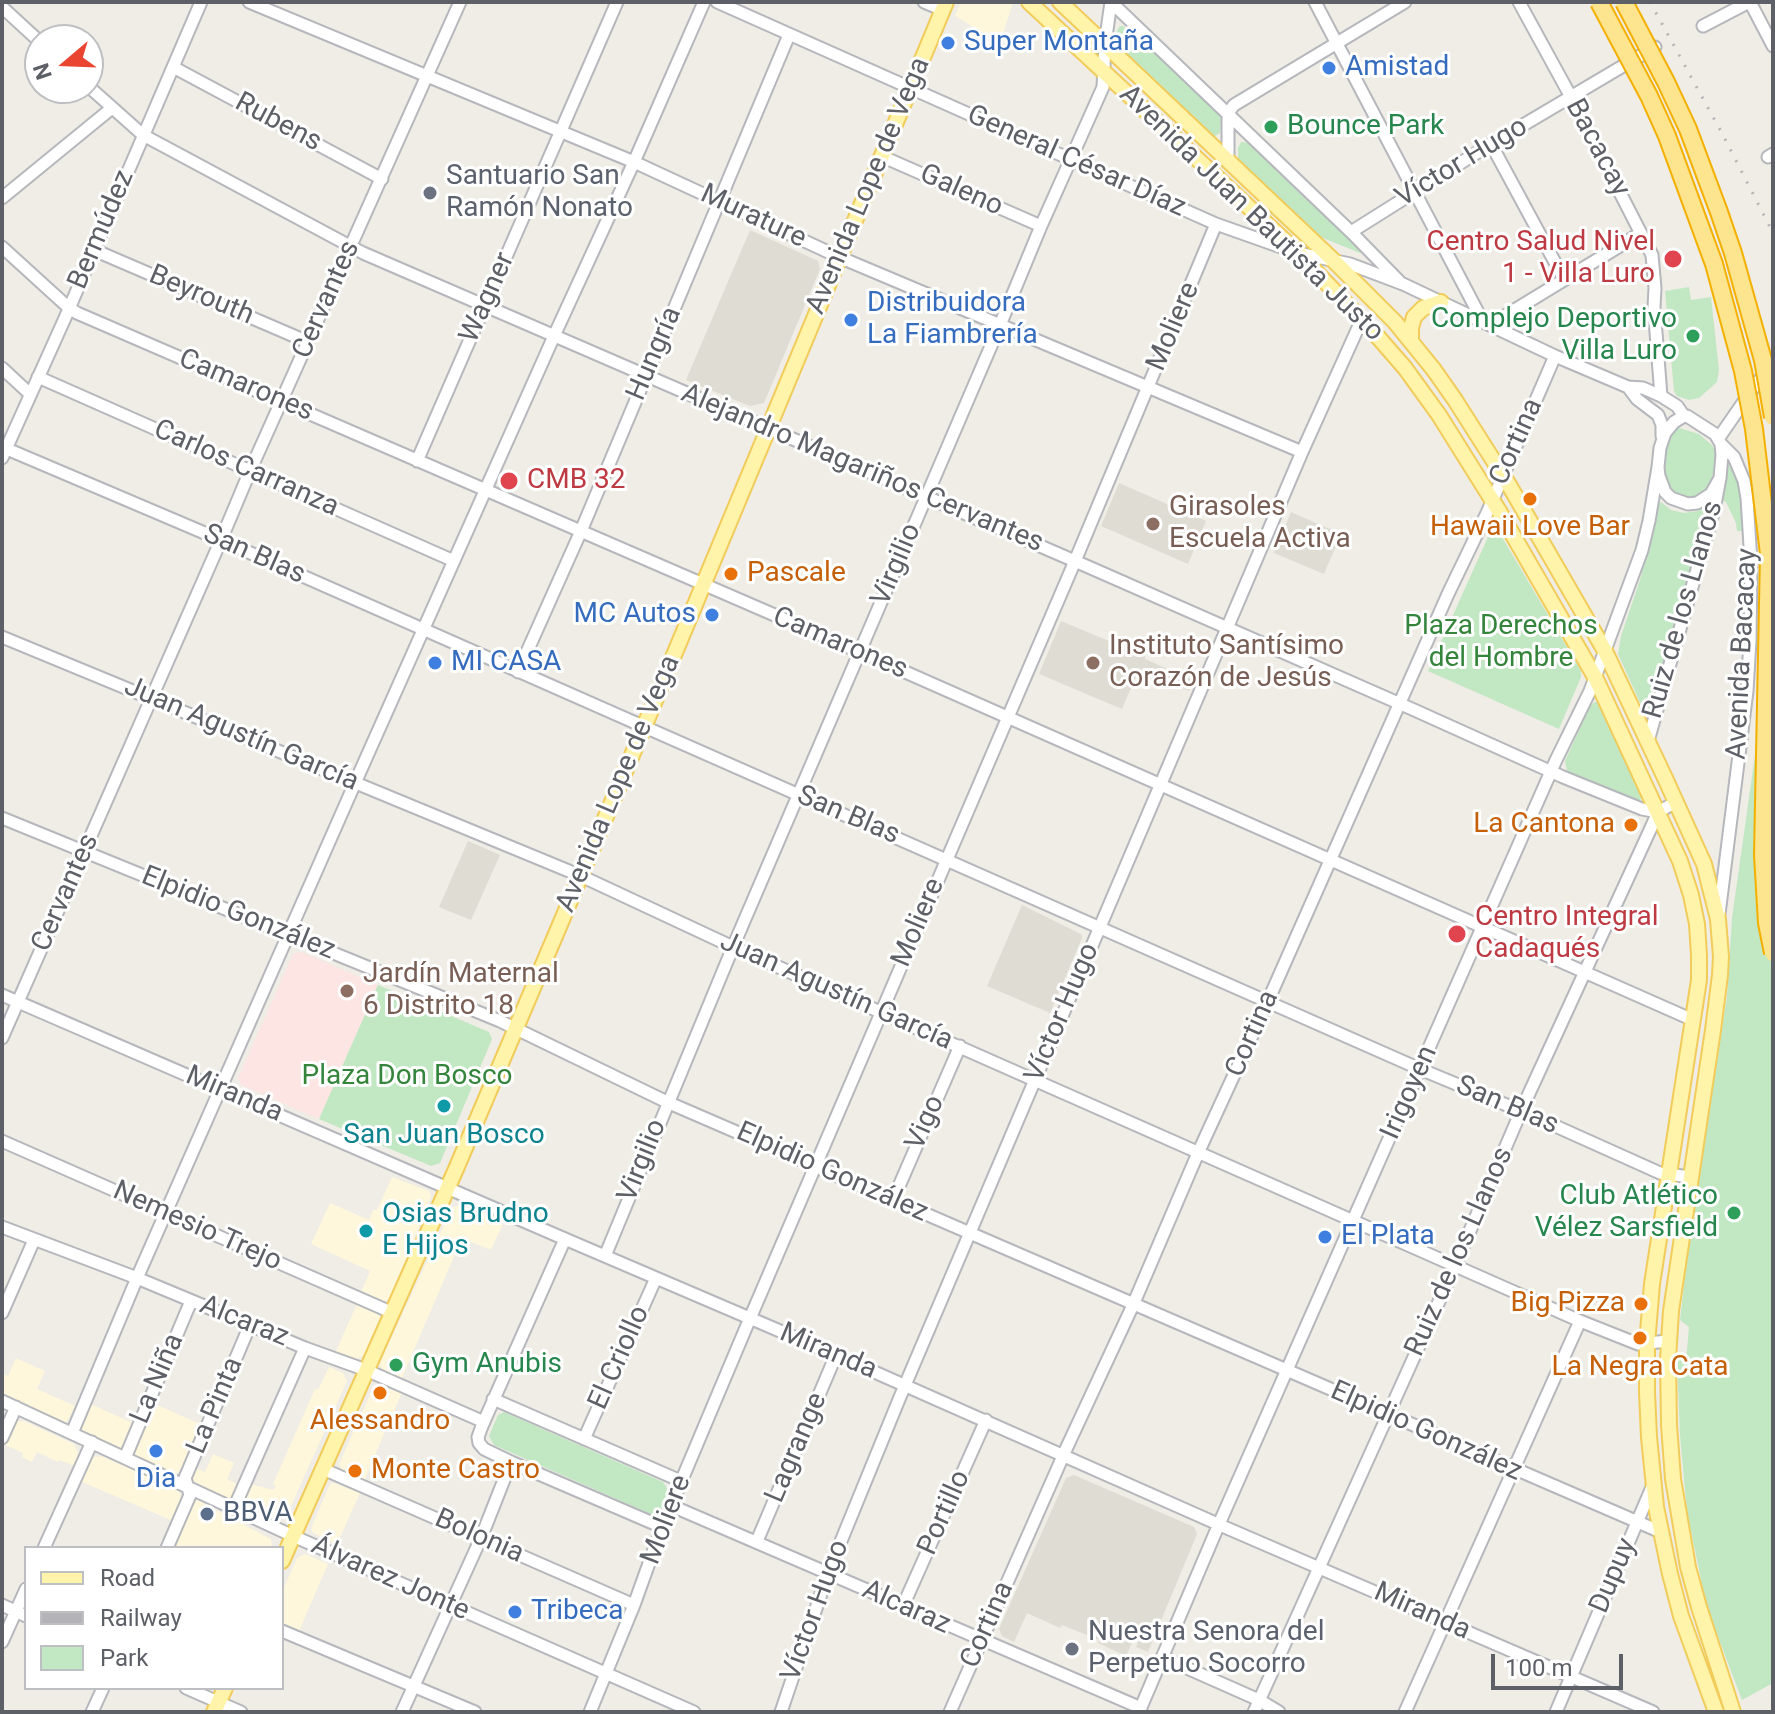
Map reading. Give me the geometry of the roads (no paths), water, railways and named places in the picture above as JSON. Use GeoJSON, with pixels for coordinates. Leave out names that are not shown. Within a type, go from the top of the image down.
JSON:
{"type":"FeatureCollection","features":[{"type":"Feature","properties":{"kind":"highway"},"geometry":{"type":"LineString","coordinates":[[1599,2],[1667,136],[1710,250],[1743,371],[1754,429],[1769,554],[1763,855],[1767,923],[1773,953]]}},
{"type":"Feature","properties":{"kind":"highway"},"geometry":{"type":"LineString","coordinates":[[1624,2],[1688,129],[1719,212],[1759,347],[1773,417]]}},
{"type":"Feature","properties":{"kind":"main road","name":"Avenida Juan Bautista Justo"},"geometry":{"type":"LineString","coordinates":[[1029,2],[1298,253],[1405,368],[1492,500],[1595,677],[1680,861],[1697,924],[1699,967],[1652,1284],[1647,1344],[1649,1437],[1661,1532],[1681,1616],[1716,1712]]}},
{"type":"Feature","properties":{"kind":"main road","name":"Avenida Juan Bautista Justo"},"geometry":{"type":"LineString","coordinates":[[1060,2],[1333,260],[1411,340],[1455,400],[1502,474],[1605,651],[1704,864],[1718,919],[1721,957],[1673,1291],[1668,1341],[1671,1452],[1681,1533],[1699,1607],[1733,1712]]}},
{"type":"Feature","properties":{"kind":"main road","name":"Avenida Lope de Vega"},"geometry":{"type":"LineString","coordinates":[[284,1556],[516,1029],[945,6]]}},
{"type":"Feature","properties":{"kind":"main road"},"geometry":{"type":"LineString","coordinates":[[1411,340],[1414,317],[1423,308],[1441,302]]}},
{"type":"Feature","properties":{"kind":"street","name":"Bermúdez"},"geometry":{"type":"LineString","coordinates":[[4,453],[201,2]]}},
{"type":"Feature","properties":{"kind":"street","name":"Murature"},"geometry":{"type":"LineString","coordinates":[[249,2],[634,162],[839,257],[1302,452]]}},
{"type":"Feature","properties":{"kind":"street","name":"Cervantes"},"geometry":{"type":"LineString","coordinates":[[2,1038],[250,471],[460,2]]}},
{"type":"Feature","properties":{"kind":"street","name":"Wagner"},"geometry":{"type":"LineString","coordinates":[[417,461],[617,2]]}},
{"type":"Feature","properties":{"kind":"street"},"geometry":{"type":"LineString","coordinates":[[72,1433],[137,1278],[423,629],[704,2]]}},
{"type":"Feature","properties":{"kind":"street","name":"General César Díaz"},"geometry":{"type":"LineString","coordinates":[[717,2],[1216,224],[1298,253],[1350,264],[1403,284],[1628,387]]}},
{"type":"Feature","properties":{"kind":"street"},"geometry":{"type":"LineString","coordinates":[[924,2],[945,6]]}},
{"type":"Feature","properties":{"kind":"street","name":"Virgilio"},"geometry":{"type":"LineString","coordinates":[[605,1256],[733,947],[1103,87],[1111,2]]}},
{"type":"Feature","properties":{"kind":"street","name":"Avenida Juan Bautista Justo"},"geometry":{"type":"LineString","coordinates":[[1111,2],[1403,284]]}},
{"type":"Feature","properties":{"kind":"street"},"geometry":{"type":"LineString","coordinates":[[1315,2],[1486,323],[1641,233]]}},
{"type":"Feature","properties":{"kind":"street"},"geometry":{"type":"LineString","coordinates":[[1228,161],[1228,113],[1234,105],[1405,2]]}},
{"type":"Feature","properties":{"kind":"street","name":"Bacacay"},"geometry":{"type":"LineString","coordinates":[[1519,2],[1653,260],[1661,396]]}},
{"type":"Feature","properties":{"kind":"street"},"geometry":{"type":"LineString","coordinates":[[1703,26],[1750,2],[1773,46]]}},
{"type":"Feature","properties":{"kind":"street"},"geometry":{"type":"LineString","coordinates":[[2,7],[24,27]]}},
{"type":"Feature","properties":{"kind":"street","name":"Hungría"},"geometry":{"type":"LineString","coordinates":[[518,672],[647,376],[789,35]]}},
{"type":"Feature","properties":{"kind":"street","name":"Víctor Hugo"},"geometry":{"type":"LineString","coordinates":[[1351,232],[1491,144],[1656,47]]}},
{"type":"Feature","properties":{"kind":"street","name":"Rubens"},"geometry":{"type":"LineString","coordinates":[[173,67],[382,179]]}},
{"type":"Feature","properties":{"kind":"street","name":"Alejandro Magariños Cervantes"},"geometry":{"type":"LineString","coordinates":[[104,101],[143,135],[351,248],[1075,561],[1552,772],[1642,809],[1658,812]]}},
{"type":"Feature","properties":{"kind":"street"},"geometry":{"type":"LineString","coordinates":[[2,198],[112,108]]}},
{"type":"Feature","properties":{"kind":"street"},"geometry":{"type":"LineString","coordinates":[[1491,144],[1564,279]]}},
{"type":"Feature","properties":{"kind":"street","name":"Galeno"},"geometry":{"type":"LineString","coordinates":[[881,156],[1041,226]]}},
{"type":"Feature","properties":{"kind":"street","name":"Moliere"},"geometry":{"type":"LineString","coordinates":[[590,1712],[681,1481],[1216,224]]}},
{"type":"Feature","properties":{"kind":"street","name":"Camarones"},"geometry":{"type":"LineString","coordinates":[[2,247],[69,308],[860,652],[1693,1020]]}},
{"type":"Feature","properties":{"kind":"street","name":"Beyrouth"},"geometry":{"type":"LineString","coordinates":[[94,250],[308,342]]}},
{"type":"Feature","properties":{"kind":"street","name":"Víctor Hugo"},"geometry":{"type":"LineString","coordinates":[[781,1712],[828,1573],[969,1233],[1302,452],[1362,319]]}},
{"type":"Feature","properties":{"kind":"street","name":"Cortina"},"geometry":{"type":"LineString","coordinates":[[950,1712],[1555,356]]}},
{"type":"Feature","properties":{"kind":"street"},"geometry":{"type":"LineString","coordinates":[[1719,441],[1756,384],[1773,365]]}},
{"type":"Feature","properties":{"kind":"street"},"geometry":{"type":"LineString","coordinates":[[2,368],[30,394]]}},
{"type":"Feature","properties":{"kind":"street","name":"Carlos Carranza"},"geometry":{"type":"LineString","coordinates":[[38,377],[454,561]]}},
{"type":"Feature","properties":{"kind":"street"},"geometry":{"type":"LineString","coordinates":[[1628,387],[1643,388],[1661,396],[1677,406],[1684,416],[1715,434],[1719,441],[1722,467],[1720,478],[1705,499],[1688,504],[1671,498],[1665,492],[1658,467],[1662,425],[1658,415],[1637,399],[1628,387]]}},
{"type":"Feature","properties":{"kind":"street"},"geometry":{"type":"LineString","coordinates":[[1662,439],[1669,427],[1684,416]]}},
{"type":"Feature","properties":{"kind":"street","name":"Avenida Bacacay"},"geometry":{"type":"LineString","coordinates":[[1718,919],[1747,691],[1751,575],[1746,490],[1734,457],[1719,441]]}},
{"type":"Feature","properties":{"kind":"street","name":"San Blas"},"geometry":{"type":"LineString","coordinates":[[4,453],[221,540],[1660,1173],[1690,1177]]}},
{"type":"Feature","properties":{"kind":"street","name":"Irigoyen"},"geometry":{"type":"LineString","coordinates":[[1140,1710],[1219,1524],[1595,677],[1642,550],[1658,467]]}},
{"type":"Feature","properties":{"kind":"street","name":"Ruiz de los Llanos"},"geometry":{"type":"LineString","coordinates":[[1648,741],[1714,510],[1720,478]]}},
{"type":"Feature","properties":{"kind":"street","name":"Juan Agustín García"},"geometry":{"type":"LineString","coordinates":[[2,637],[581,876],[733,947],[1580,1321],[1638,1344],[1668,1341]]}},
{"type":"Feature","properties":{"kind":"street"},"geometry":{"type":"LineString","coordinates":[[1658,812],[1676,802]]}},
{"type":"Feature","properties":{"kind":"street","name":"Ruiz de los Llanos"},"geometry":{"type":"LineString","coordinates":[[1257,1706],[1455,1266],[1521,1111],[1658,812]]}},
{"type":"Feature","properties":{"kind":"street","name":"Elpidio González"},"geometry":{"type":"LineString","coordinates":[[2,818],[516,1029],[667,1102],[1661,1532]]}},
{"type":"Feature","properties":{"kind":"street","name":"Miranda"},"geometry":{"type":"LineString","coordinates":[[2,995],[1653,1712]]}},
{"type":"Feature","properties":{"kind":"street","name":"Vigo"},"geometry":{"type":"LineString","coordinates":[[893,1200],[960,1046]]}},
{"type":"Feature","properties":{"kind":"street","name":"Nemesio Trejo"},"geometry":{"type":"LineString","coordinates":[[2,1141],[393,1313]]}},
{"type":"Feature","properties":{"kind":"street","name":"Alcaraz"},"geometry":{"type":"LineString","coordinates":[[2,1227],[366,1370],[484,1422]]}},
{"type":"Feature","properties":{"kind":"street"},"geometry":{"type":"LineString","coordinates":[[565,1239],[493,1399],[478,1437],[479,1443],[484,1449],[511,1462],[662,1527]]}},
{"type":"Feature","properties":{"kind":"street"},"geometry":{"type":"LineString","coordinates":[[2,1313],[34,1240]]}},
{"type":"Feature","properties":{"kind":"street","name":"El Criollo"},"geometry":{"type":"LineString","coordinates":[[584,1439],[656,1278]]}},
{"type":"Feature","properties":{"kind":"street","name":"La Niña"},"geometry":{"type":"LineString","coordinates":[[125,1458],[191,1301]]}},
{"type":"Feature","properties":{"kind":"street"},"geometry":{"type":"LineString","coordinates":[[1405,1712],[1580,1321]]}},
{"type":"Feature","properties":{"kind":"street","name":"La Pinta"},"geometry":{"type":"LineString","coordinates":[[168,1546],[190,1495],[185,1478],[250,1325]]}},
{"type":"Feature","properties":{"kind":"street"},"geometry":{"type":"LineString","coordinates":[[234,1508],[305,1348]]}},
{"type":"Feature","properties":{"kind":"street","name":"Lagrange"},"geometry":{"type":"LineString","coordinates":[[757,1541],[836,1355]]}},
{"type":"Feature","properties":{"kind":"street"},"geometry":{"type":"LineString","coordinates":[[493,1399],[681,1481]]}},
{"type":"Feature","properties":{"kind":"street","name":"Álvarez Jonte"},"geometry":{"type":"LineString","coordinates":[[2,1401],[293,1536],[694,1712]]}},
{"type":"Feature","properties":{"kind":"street"},"geometry":{"type":"LineString","coordinates":[[2,1438],[16,1407]]}},
{"type":"Feature","properties":{"kind":"street","name":"Portillo"},"geometry":{"type":"LineString","coordinates":[[903,1606],[986,1420]]}},
{"type":"Feature","properties":{"kind":"street"},"geometry":{"type":"LineString","coordinates":[[45,1546],[92,1442]]}},
{"type":"Feature","properties":{"kind":"street"},"geometry":{"type":"LineString","coordinates":[[402,1712],[481,1538],[511,1462]]}},
{"type":"Feature","properties":{"kind":"street","name":"Bolonia"},"geometry":{"type":"LineString","coordinates":[[323,1469],[634,1605]]}},
{"type":"Feature","properties":{"kind":"street","name":"Dupuy"},"geometry":{"type":"LineString","coordinates":[[1556,1712],[1653,1485]]}},
{"type":"Feature","properties":{"kind":"street","name":"Alcaraz"},"geometry":{"type":"LineString","coordinates":[[672,1506],[1140,1710]]}},
{"type":"Feature","properties":{"kind":"street"},"geometry":{"type":"LineString","coordinates":[[2,1605],[21,1614],[2,1642]]}},
{"type":"Feature","properties":{"kind":"street"},"geometry":{"type":"LineString","coordinates":[[284,1632],[475,1712]]}},
{"type":"Feature","properties":{"kind":"street"},"geometry":{"type":"LineString","coordinates":[[1162,1657],[1257,1706],[1279,1712]]}},
{"type":"Feature","properties":{"kind":"street"},"geometry":{"type":"LineString","coordinates":[[92,1712],[102,1690]]}},
{"type":"Feature","properties":{"kind":"street"},"geometry":{"type":"LineString","coordinates":[[189,1690],[216,1707],[241,1712]]}},
{"type":"Feature","properties":{"kind":"railway"},"geometry":{"type":"LineString","coordinates":[[1650,2],[1773,233]]}},
{"type":"Feature","properties":{"kind":"place","name":"Super Montaña"},"geometry":{"type":"Point","coordinates":[948,43]}},
{"type":"Feature","properties":{"kind":"place","name":"Amistad"},"geometry":{"type":"Point","coordinates":[1329,68]}},
{"type":"Feature","properties":{"kind":"place","name":"Bounce Park"},"geometry":{"type":"Point","coordinates":[1271,127]}},
{"type":"Feature","properties":{"kind":"place","name":"Santuario San Ramón Nonato"},"geometry":{"type":"Point","coordinates":[430,193]}},
{"type":"Feature","properties":{"kind":"place","name":"Centro Salud Nivel 1 - Villa Luro"},"geometry":{"type":"Point","coordinates":[1673,259]}},
{"type":"Feature","properties":{"kind":"place","name":"Distribuidora La Fiambrería"},"geometry":{"type":"Point","coordinates":[851,320]}},
{"type":"Feature","properties":{"kind":"place","name":"Complejo Deportivo Villa Luro"},"geometry":{"type":"Point","coordinates":[1693,336]}},
{"type":"Feature","properties":{"kind":"place","name":"CMB 32"},"geometry":{"type":"Point","coordinates":[509,481]}},
{"type":"Feature","properties":{"kind":"place","name":"Hawaii Love Bar"},"geometry":{"type":"Point","coordinates":[1530,499]}},
{"type":"Feature","properties":{"kind":"place","name":"Girasoles Escuela Activa"},"geometry":{"type":"Point","coordinates":[1153,524]}},
{"type":"Feature","properties":{"kind":"place","name":"Pascale"},"geometry":{"type":"Point","coordinates":[731,574]}},
{"type":"Feature","properties":{"kind":"place","name":"MC Autos"},"geometry":{"type":"Point","coordinates":[712,615]}},
{"type":"Feature","properties":{"kind":"place","name":"MI CASA"},"geometry":{"type":"Point","coordinates":[435,663]}},
{"type":"Feature","properties":{"kind":"place","name":"Instituto Santísimo Corazón de Jesús"},"geometry":{"type":"Point","coordinates":[1093,663]}},
{"type":"Feature","properties":{"kind":"place","name":"La Cantona"},"geometry":{"type":"Point","coordinates":[1631,825]}},
{"type":"Feature","properties":{"kind":"place","name":"Centro Integral Cadaqués"},"geometry":{"type":"Point","coordinates":[1457,934]}},
{"type":"Feature","properties":{"kind":"place","name":"Jardín Maternal 6 Distrito 18"},"geometry":{"type":"Point","coordinates":[347,991]}},
{"type":"Feature","properties":{"kind":"place","name":"San Juan Bosco"},"geometry":{"type":"Point","coordinates":[444,1106]}},
{"type":"Feature","properties":{"kind":"place","name":"Club Atlético Vélez Sarsfield"},"geometry":{"type":"Point","coordinates":[1734,1213]}},
{"type":"Feature","properties":{"kind":"place","name":"Osias Brudno E Hijos"},"geometry":{"type":"Point","coordinates":[366,1231]}},
{"type":"Feature","properties":{"kind":"place","name":"El Plata"},"geometry":{"type":"Point","coordinates":[1325,1237]}},
{"type":"Feature","properties":{"kind":"place","name":"Big Pizza"},"geometry":{"type":"Point","coordinates":[1641,1304]}},
{"type":"Feature","properties":{"kind":"place","name":"La Negra Cata"},"geometry":{"type":"Point","coordinates":[1640,1338]}},
{"type":"Feature","properties":{"kind":"place","name":"Gym Anubis"},"geometry":{"type":"Point","coordinates":[396,1365]}},
{"type":"Feature","properties":{"kind":"place","name":"Alessandro"},"geometry":{"type":"Point","coordinates":[380,1393]}},
{"type":"Feature","properties":{"kind":"place","name":"Dia"},"geometry":{"type":"Point","coordinates":[156,1451]}},
{"type":"Feature","properties":{"kind":"place","name":"Monte Castro"},"geometry":{"type":"Point","coordinates":[355,1471]}},
{"type":"Feature","properties":{"kind":"place","name":"BBVA"},"geometry":{"type":"Point","coordinates":[207,1514]}},
{"type":"Feature","properties":{"kind":"place","name":"Tribeca"},"geometry":{"type":"Point","coordinates":[515,1612]}},
{"type":"Feature","properties":{"kind":"place","name":"Nuestra Senora del Perpetuo Socorro"},"geometry":{"type":"Point","coordinates":[1072,1649]}},
{"type":"Feature","properties":{"kind":"park label","name":"Plaza Derechos del Hombre"},"geometry":{"type":"Point","coordinates":[1501,643]}},
{"type":"Feature","properties":{"kind":"park label","name":"Plaza Don Bosco"},"geometry":{"type":"Point","coordinates":[407,1077]}}]}
